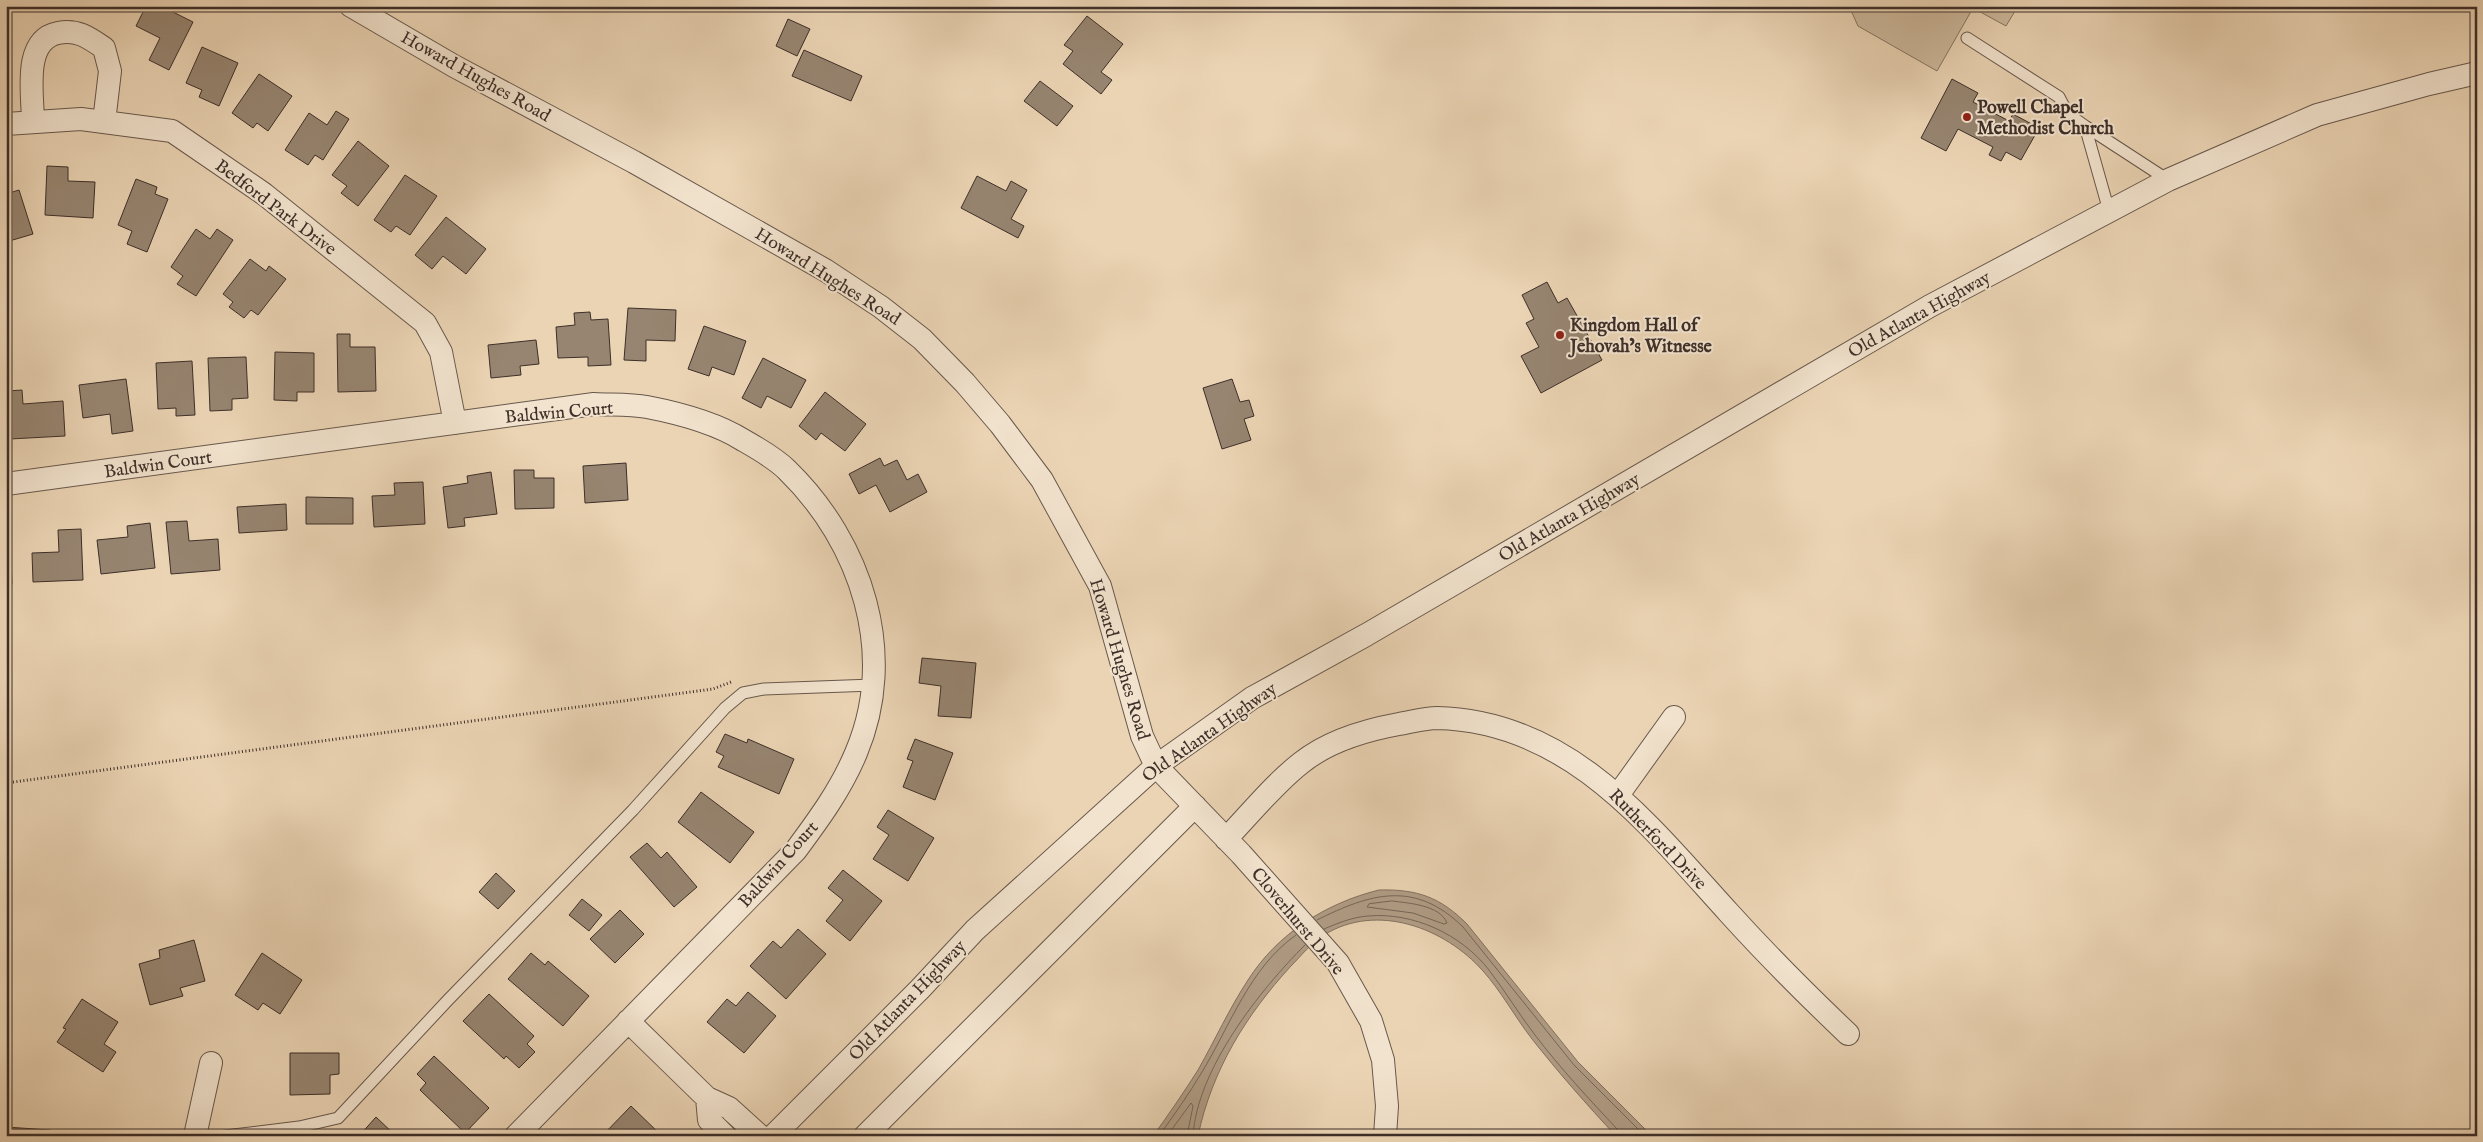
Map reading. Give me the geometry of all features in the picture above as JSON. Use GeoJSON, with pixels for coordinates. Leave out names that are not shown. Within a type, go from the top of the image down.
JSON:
{"type":"FeatureCollection","features":[{"type":"Feature","properties":{"kind":"street","name":"Howard Hughes Road"},"geometry":{"type":"LineString","coordinates":[[351,6],[454,66],[781,244],[882,306],[922,339],[1000,424],[1042,480],[1071,530],[1100,586],[1142,736],[1156,766]]}},
{"type":"Feature","properties":{"kind":"street"},"geometry":{"type":"LineString","coordinates":[[33,122],[32,66],[37,47],[52,34],[71,30],[88,36],[104,48],[110,71],[104,122]]}},
{"type":"Feature","properties":{"kind":"street","name":"Old Atlanta Highway"},"geometry":{"type":"LineString","coordinates":[[773,1136],[920,989],[975,930],[1156,766],[1252,698],[1366,635],[1930,306],[2168,180],[2317,115],[2429,84],[2477,73]]}},
{"type":"Feature","properties":{"kind":"street","name":"Bedford Park Drive"},"geometry":{"type":"LineString","coordinates":[[6,124],[81,119],[172,131],[264,194],[425,323],[440,352],[455,423]]}},
{"type":"Feature","properties":{"kind":"street","name":"Baldwin Court"},"geometry":{"type":"LineString","coordinates":[[6,484],[594,404],[646,406],[696,420],[742,439],[786,468],[819,505],[842,542],[864,591],[872,630],[873,684],[868,711],[856,753],[829,806],[796,850],[516,1136]]}},
{"type":"Feature","properties":{"kind":"street"},"geometry":{"type":"LineString","coordinates":[[1618,794],[1674,717]]}},
{"type":"Feature","properties":{"kind":"street","name":"Rutherford Drive"},"geometry":{"type":"LineString","coordinates":[[1226,839],[1301,763],[1341,740],[1385,726],[1436,718],[1482,722],[1529,737],[1566,756],[1618,794],[1654,830],[1777,966],[1848,1034]]}},
{"type":"Feature","properties":{"kind":"street","name":"Cloverhurst Drive"},"geometry":{"type":"LineString","coordinates":[[1156,766],[1226,839],[1338,963],[1371,1021],[1383,1060],[1387,1106],[1385,1136]]}},
{"type":"Feature","properties":{"kind":"street"},"geometry":{"type":"LineString","coordinates":[[865,1136],[1195,806]]}},
{"type":"Feature","properties":{"kind":"street"},"geometry":{"type":"LineString","coordinates":[[628,1021],[707,1098],[729,1108],[760,1136]]}},
{"type":"Feature","properties":{"kind":"street"},"geometry":{"type":"LineString","coordinates":[[195,1136],[211,1063]]}},
{"type":"Feature","properties":{"kind":"street"},"geometry":{"type":"LineString","coordinates":[[707,1098],[709,1120],[725,1136]]}},
{"type":"Feature","properties":{"kind":"lane"},"geometry":{"type":"LineString","coordinates":[[1967,38],[2059,97],[2068,114],[2168,180]]}},
{"type":"Feature","properties":{"kind":"lane"},"geometry":{"type":"LineString","coordinates":[[2086,126],[2109,211]]}},
{"type":"Feature","properties":{"kind":"lane"},"geometry":{"type":"LineString","coordinates":[[225,1136],[299,1127],[338,1118],[448,1000],[633,810],[725,708],[743,694],[764,689],[873,684]]}},
{"type":"Feature","properties":{"kind":"path"},"geometry":{"type":"LineString","coordinates":[[6,783],[713,689],[735,680]]}},
{"type":"Feature","properties":{"kind":"shaded area"},"geometry":{"type":"Polygon","coordinates":[[[1849,6],[2018,6],[2006,26],[1973,8],[1937,71],[1858,26],[1849,6]]]}},
{"type":"Feature","properties":{"kind":"water"},"geometry":{"type":"Polygon","coordinates":[[[1379,890],[1405,891],[1427,896],[1447,907],[1467,924],[1578,1062],[1652,1136],[1616,1136],[1552,1064],[1526,1031],[1490,979],[1467,956],[1450,943],[1430,932],[1409,924],[1388,921],[1366,921],[1344,925],[1319,938],[1291,966],[1259,1004],[1245,1024],[1222,1066],[1212,1088],[1198,1136],[1153,1136],[1198,1070],[1248,980],[1273,948],[1288,935],[1322,912],[1340,903],[1379,890]]]}},
{"type":"Feature","properties":{"kind":"building"},"geometry":{"type":"Polygon","coordinates":[[[146,6],[161,6],[193,22],[169,70],[149,60],[160,38],[136,26],[146,6]]]}},
{"type":"Feature","properties":{"kind":"building"},"geometry":{"type":"Polygon","coordinates":[[[1087,16],[1123,44],[1101,72],[1112,80],[1101,94],[1063,64],[1073,51],[1064,45],[1087,16]]]}},
{"type":"Feature","properties":{"kind":"building"},"geometry":{"type":"Polygon","coordinates":[[[788,19],[810,29],[797,56],[776,46],[788,19]]]}},
{"type":"Feature","properties":{"kind":"building"},"geometry":{"type":"Polygon","coordinates":[[[202,47],[238,63],[219,106],[199,97],[202,90],[186,83],[202,47]]]}},
{"type":"Feature","properties":{"kind":"building"},"geometry":{"type":"Polygon","coordinates":[[[804,50],[862,76],[851,101],[792,76],[804,50]]]}},
{"type":"Feature","properties":{"kind":"building"},"geometry":{"type":"Polygon","coordinates":[[[259,74],[292,96],[268,131],[257,123],[253,128],[232,113],[259,74]]]}},
{"type":"Feature","properties":{"kind":"building","name":"Powell Chapel Methodist Church"},"geometry":{"type":"Polygon","coordinates":[[[1952,79],[1978,93],[1973,102],[2009,121],[2013,114],[2039,128],[2021,160],[2006,152],[2001,161],[1989,155],[1993,147],[1958,129],[1946,151],[1921,138],[1952,79]]]}},
{"type":"Feature","properties":{"kind":"building"},"geometry":{"type":"Polygon","coordinates":[[[1040,81],[1073,106],[1057,126],[1024,101],[1040,81]]]}},
{"type":"Feature","properties":{"kind":"building"},"geometry":{"type":"Polygon","coordinates":[[[336,111],[349,119],[323,160],[315,155],[308,165],[285,150],[309,113],[327,125],[336,111]]]}},
{"type":"Feature","properties":{"kind":"building"},"geometry":{"type":"Polygon","coordinates":[[[358,141],[389,166],[358,206],[341,193],[347,186],[332,175],[358,141]]]}},
{"type":"Feature","properties":{"kind":"building"},"geometry":{"type":"Polygon","coordinates":[[[47,166],[68,167],[68,181],[95,182],[93,218],[45,215],[47,166]]]}},
{"type":"Feature","properties":{"kind":"building"},"geometry":{"type":"Polygon","coordinates":[[[405,175],[437,196],[410,235],[396,226],[391,232],[374,220],[405,175]]]}},
{"type":"Feature","properties":{"kind":"building"},"geometry":{"type":"Polygon","coordinates":[[[977,176],[1006,191],[1011,181],[1027,190],[1011,219],[1024,226],[1018,238],[961,208],[977,176]]]}},
{"type":"Feature","properties":{"kind":"building"},"geometry":{"type":"Polygon","coordinates":[[[136,179],[157,187],[155,194],[168,199],[147,252],[127,244],[132,231],[118,225],[136,179]]]}},
{"type":"Feature","properties":{"kind":"building"},"geometry":{"type":"Polygon","coordinates":[[[19,190],[33,234],[6,242],[6,194],[19,190]]]}},
{"type":"Feature","properties":{"kind":"building"},"geometry":{"type":"Polygon","coordinates":[[[446,217],[486,249],[466,274],[443,256],[432,269],[415,255],[446,217]]]}},
{"type":"Feature","properties":{"kind":"building"},"geometry":{"type":"Polygon","coordinates":[[[196,229],[210,239],[217,229],[233,240],[196,296],[177,284],[183,276],[171,267],[196,229]]]}},
{"type":"Feature","properties":{"kind":"building"},"geometry":{"type":"Polygon","coordinates":[[[250,259],[266,271],[269,266],[286,279],[258,315],[251,310],[244,318],[229,307],[233,302],[223,294],[250,259]]]}},
{"type":"Feature","properties":{"kind":"building","name":"Kingdom Hall of Jehovah’s Witnesse"},"geometry":{"type":"Polygon","coordinates":[[[1547,282],[1558,303],[1567,298],[1602,360],[1541,393],[1521,356],[1539,347],[1526,323],[1534,319],[1522,295],[1547,282]]]}},
{"type":"Feature","properties":{"kind":"building"},"geometry":{"type":"Polygon","coordinates":[[[628,308],[676,310],[675,341],[646,340],[646,361],[624,360],[628,308]]]}},
{"type":"Feature","properties":{"kind":"building"},"geometry":{"type":"Polygon","coordinates":[[[590,312],[591,320],[608,319],[611,365],[588,366],[588,357],[558,358],[556,327],[575,325],[574,313],[590,312]]]}},
{"type":"Feature","properties":{"kind":"building"},"geometry":{"type":"Polygon","coordinates":[[[704,326],[746,341],[734,375],[712,367],[709,376],[688,369],[704,326]]]}},
{"type":"Feature","properties":{"kind":"building"},"geometry":{"type":"Polygon","coordinates":[[[337,334],[350,334],[350,347],[375,347],[376,391],[338,392],[337,334]]]}},
{"type":"Feature","properties":{"kind":"building"},"geometry":{"type":"Polygon","coordinates":[[[536,340],[539,364],[520,366],[521,375],[491,378],[488,345],[536,340]]]}},
{"type":"Feature","properties":{"kind":"building"},"geometry":{"type":"Polygon","coordinates":[[[275,352],[314,353],[314,392],[297,392],[297,401],[274,400],[275,352]]]}},
{"type":"Feature","properties":{"kind":"building"},"geometry":{"type":"Polygon","coordinates":[[[246,357],[248,398],[232,399],[232,410],[210,411],[208,358],[246,357]]]}},
{"type":"Feature","properties":{"kind":"building"},"geometry":{"type":"Polygon","coordinates":[[[763,358],[806,380],[791,408],[767,396],[761,408],[742,398],[763,358]]]}},
{"type":"Feature","properties":{"kind":"building"},"geometry":{"type":"Polygon","coordinates":[[[192,361],[195,415],[176,416],[176,408],[158,409],[156,363],[192,361]]]}},
{"type":"Feature","properties":{"kind":"building"},"geometry":{"type":"Polygon","coordinates":[[[126,379],[133,431],[112,434],[110,414],[83,418],[79,385],[126,379]]]}},
{"type":"Feature","properties":{"kind":"building"},"geometry":{"type":"Polygon","coordinates":[[[1232,379],[1240,402],[1249,400],[1254,416],[1244,419],[1251,440],[1222,449],[1203,388],[1232,379]]]}},
{"type":"Feature","properties":{"kind":"building"},"geometry":{"type":"Polygon","coordinates":[[[22,390],[23,404],[63,401],[65,436],[10,439],[7,391],[22,390]]]}},
{"type":"Feature","properties":{"kind":"building"},"geometry":{"type":"Polygon","coordinates":[[[825,392],[866,424],[845,451],[821,433],[816,440],[799,426],[825,392]]]}},
{"type":"Feature","properties":{"kind":"building"},"geometry":{"type":"Polygon","coordinates":[[[880,458],[884,466],[897,460],[907,480],[918,474],[927,492],[890,512],[876,485],[859,494],[849,474],[880,458]]]}},
{"type":"Feature","properties":{"kind":"building"},"geometry":{"type":"Polygon","coordinates":[[[626,463],[628,500],[585,503],[583,466],[626,463]]]}},
{"type":"Feature","properties":{"kind":"building"},"geometry":{"type":"Polygon","coordinates":[[[514,470],[534,470],[534,478],[554,478],[554,508],[515,509],[514,470]]]}},
{"type":"Feature","properties":{"kind":"building"},"geometry":{"type":"Polygon","coordinates":[[[491,472],[497,514],[464,518],[465,526],[448,528],[443,487],[468,483],[467,476],[491,472]]]}},
{"type":"Feature","properties":{"kind":"building"},"geometry":{"type":"Polygon","coordinates":[[[423,482],[425,524],[374,527],[372,496],[395,495],[394,483],[423,482]]]}},
{"type":"Feature","properties":{"kind":"building"},"geometry":{"type":"Polygon","coordinates":[[[306,497],[353,498],[353,524],[306,524],[306,497]]]}},
{"type":"Feature","properties":{"kind":"building"},"geometry":{"type":"Polygon","coordinates":[[[286,504],[287,530],[239,533],[237,507],[286,504]]]}},
{"type":"Feature","properties":{"kind":"building"},"geometry":{"type":"Polygon","coordinates":[[[187,521],[189,541],[218,539],[220,570],[171,574],[166,522],[187,521]]]}},
{"type":"Feature","properties":{"kind":"building"},"geometry":{"type":"Polygon","coordinates":[[[150,523],[155,568],[101,574],[97,540],[128,537],[127,526],[150,523]]]}},
{"type":"Feature","properties":{"kind":"building"},"geometry":{"type":"Polygon","coordinates":[[[81,529],[83,580],[33,582],[32,553],[59,552],[58,530],[81,529]]]}},
{"type":"Feature","properties":{"kind":"building"},"geometry":{"type":"Polygon","coordinates":[[[6,534],[10,534],[12,584],[6,584],[6,534]]]}},
{"type":"Feature","properties":{"kind":"building"},"geometry":{"type":"Polygon","coordinates":[[[922,658],[976,663],[971,718],[938,716],[941,686],[919,683],[922,658]]]}},
{"type":"Feature","properties":{"kind":"building"},"geometry":{"type":"Polygon","coordinates":[[[725,734],[747,743],[748,739],[794,759],[779,794],[718,767],[724,756],[716,752],[725,734]]]}},
{"type":"Feature","properties":{"kind":"building"},"geometry":{"type":"Polygon","coordinates":[[[915,739],[953,753],[935,800],[903,787],[913,761],[907,759],[915,739]]]}},
{"type":"Feature","properties":{"kind":"building"},"geometry":{"type":"Polygon","coordinates":[[[701,792],[754,832],[730,863],[678,822],[701,792]]]}},
{"type":"Feature","properties":{"kind":"building"},"geometry":{"type":"Polygon","coordinates":[[[888,810],[934,838],[908,881],[873,859],[889,835],[877,827],[888,810]]]}},
{"type":"Feature","properties":{"kind":"building"},"geometry":{"type":"Polygon","coordinates":[[[647,843],[661,858],[667,852],[697,887],[674,907],[630,857],[647,843]]]}},
{"type":"Feature","properties":{"kind":"building"},"geometry":{"type":"Polygon","coordinates":[[[843,870],[882,901],[850,941],[826,921],[843,900],[828,888],[843,870]]]}},
{"type":"Feature","properties":{"kind":"building"},"geometry":{"type":"Polygon","coordinates":[[[496,873],[515,891],[498,909],[479,892],[496,873]]]}},
{"type":"Feature","properties":{"kind":"building"},"geometry":{"type":"Polygon","coordinates":[[[582,899],[602,915],[589,931],[569,915],[582,899]]]}},
{"type":"Feature","properties":{"kind":"building"},"geometry":{"type":"Polygon","coordinates":[[[620,910],[644,934],[615,963],[590,939],[620,910]]]}},
{"type":"Feature","properties":{"kind":"building"},"geometry":{"type":"Polygon","coordinates":[[[798,929],[826,954],[786,999],[750,966],[773,941],[781,948],[798,929]]]}},
{"type":"Feature","properties":{"kind":"building"},"geometry":{"type":"Polygon","coordinates":[[[194,940],[205,981],[180,988],[183,996],[150,1005],[139,964],[160,958],[159,950],[194,940]]]}},
{"type":"Feature","properties":{"kind":"building"},"geometry":{"type":"Polygon","coordinates":[[[262,953],[302,980],[280,1014],[263,1003],[258,1010],[235,995],[262,953]]]}},
{"type":"Feature","properties":{"kind":"building"},"geometry":{"type":"Polygon","coordinates":[[[531,953],[545,965],[548,961],[589,996],[563,1026],[508,979],[531,953]]]}},
{"type":"Feature","properties":{"kind":"building"},"geometry":{"type":"Polygon","coordinates":[[[748,992],[776,1016],[744,1053],[707,1022],[727,999],[736,1006],[748,992]]]}},
{"type":"Feature","properties":{"kind":"building"},"geometry":{"type":"Polygon","coordinates":[[[489,994],[534,1036],[527,1044],[535,1052],[519,1068],[506,1056],[504,1059],[463,1021],[489,994]]]}},
{"type":"Feature","properties":{"kind":"building"},"geometry":{"type":"Polygon","coordinates":[[[82,999],[118,1022],[104,1044],[116,1052],[103,1072],[57,1042],[66,1029],[63,1028],[82,999]]]}},
{"type":"Feature","properties":{"kind":"building"},"geometry":{"type":"Polygon","coordinates":[[[290,1053],[339,1053],[339,1074],[330,1075],[330,1094],[290,1095],[290,1053]]]}},
{"type":"Feature","properties":{"kind":"building"},"geometry":{"type":"Polygon","coordinates":[[[434,1056],[489,1108],[465,1133],[420,1090],[426,1083],[417,1074],[434,1056]]]}},
{"type":"Feature","properties":{"kind":"building"},"geometry":{"type":"Polygon","coordinates":[[[631,1106],[662,1136],[602,1136],[631,1106]]]}},
{"type":"Feature","properties":{"kind":"building"},"geometry":{"type":"Polygon","coordinates":[[[376,1117],[396,1136],[359,1136],[376,1117]]]}},
{"type":"Feature","properties":{"kind":"building"},"geometry":{"type":"Polygon","coordinates":[[[6,1127],[50,1130],[50,1136],[6,1136],[6,1127]]]}},
{"type":"Feature","properties":{"kind":"place","name":"Powell Chapel Methodist Church"},"geometry":{"type":"Point","coordinates":[1967,117]}},
{"type":"Feature","properties":{"kind":"place","name":"Kingdom Hall of Jehovah’s Witnesse"},"geometry":{"type":"Point","coordinates":[1560,335]}}]}
